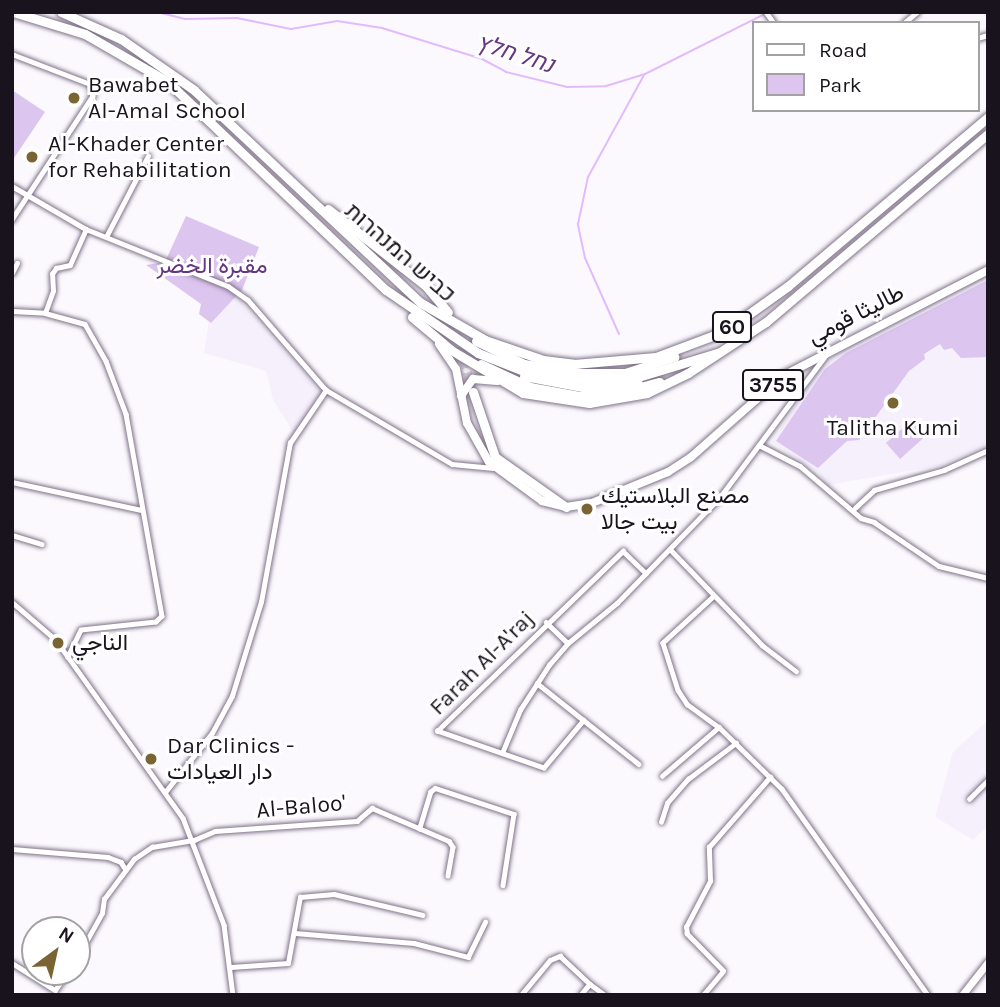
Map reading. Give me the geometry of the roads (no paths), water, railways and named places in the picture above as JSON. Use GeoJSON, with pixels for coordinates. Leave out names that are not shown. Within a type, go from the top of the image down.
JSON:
{"type":"FeatureCollection","features":[{"type":"Feature","properties":{"kind":"highway","name":"כביש המנהרות"},"geometry":{"type":"LineString","coordinates":[[13,12],[85,34],[167,82],[386,290]]}},
{"type":"Feature","properties":{"kind":"highway","name":"כביש המנהרות"},"geometry":{"type":"LineString","coordinates":[[61,12],[121,39],[167,68],[280,169],[421,303],[496,353],[598,384]]}},
{"type":"Feature","properties":{"kind":"highway","name":"60"},"geometry":{"type":"LineString","coordinates":[[386,290],[452,338],[501,363],[557,378],[598,384],[625,373],[657,365],[725,331],[788,286],[988,117]]}},
{"type":"Feature","properties":{"kind":"highway","name":"60"},"geometry":{"type":"LineString","coordinates":[[409,315],[500,368],[555,385],[649,385],[701,365],[746,337],[988,134]]}},
{"type":"Feature","properties":{"kind":"highway"},"geometry":{"type":"LineString","coordinates":[[280,169],[426,286],[448,312]]}},
{"type":"Feature","properties":{"kind":"highway","name":"60"},"geometry":{"type":"LineString","coordinates":[[386,290],[409,315],[497,380],[536,396],[635,378],[717,354]]}},
{"type":"Feature","properties":{"kind":"highway"},"geometry":{"type":"LineString","coordinates":[[473,392],[495,457],[566,507]]}},
{"type":"Feature","properties":{"kind":"main road","name":"طاليثا قومي"},"geometry":{"type":"LineString","coordinates":[[566,507],[592,503],[667,472],[691,457],[783,376],[988,270]]}},
{"type":"Feature","properties":{"kind":"main road"},"geometry":{"type":"LineString","coordinates":[[409,315],[451,359],[467,423],[493,468],[542,501],[566,507]]}},
{"type":"Feature","properties":{"kind":"main road"},"geometry":{"type":"LineString","coordinates":[[461,396],[473,379],[497,380]]}},
{"type":"Feature","properties":{"kind":"street"},"geometry":{"type":"LineString","coordinates":[[12,54],[90,84],[93,96],[12,220]]}},
{"type":"Feature","properties":{"kind":"street"},"geometry":{"type":"LineString","coordinates":[[106,237],[148,156]]}},
{"type":"Feature","properties":{"kind":"street"},"geometry":{"type":"LineString","coordinates":[[12,186],[86,229],[241,295],[326,390],[440,458],[464,468],[493,468]]}},
{"type":"Feature","properties":{"kind":"street"},"geometry":{"type":"LineString","coordinates":[[45,313],[53,291],[52,274],[56,268],[70,265],[86,229]]}},
{"type":"Feature","properties":{"kind":"street"},"geometry":{"type":"LineString","coordinates":[[12,273],[17,263]]}},
{"type":"Feature","properties":{"kind":"street"},"geometry":{"type":"LineString","coordinates":[[12,311],[45,313],[85,324],[106,361],[126,414],[162,616],[156,622],[81,630],[68,657]]}},
{"type":"Feature","properties":{"kind":"street"},"geometry":{"type":"LineString","coordinates":[[502,753],[537,683],[568,643],[671,550],[759,445],[827,351]]}},
{"type":"Feature","properties":{"kind":"street"},"geometry":{"type":"LineString","coordinates":[[166,792],[212,733],[232,696],[261,602],[290,443],[326,390]]}},
{"type":"Feature","properties":{"kind":"street"},"geometry":{"type":"LineString","coordinates":[[759,445],[800,466],[855,509],[861,518],[939,566],[988,578]]}},
{"type":"Feature","properties":{"kind":"street"},"geometry":{"type":"LineString","coordinates":[[855,509],[874,489],[944,470],[988,450]]}},
{"type":"Feature","properties":{"kind":"street"},"geometry":{"type":"LineString","coordinates":[[12,482],[141,510]]}},
{"type":"Feature","properties":{"kind":"street"},"geometry":{"type":"LineString","coordinates":[[12,534],[42,544]]}},
{"type":"Feature","properties":{"kind":"street"},"geometry":{"type":"LineString","coordinates":[[671,550],[713,597],[796,671]]}},
{"type":"Feature","properties":{"kind":"street","name":"Farah Al-A'raj"},"geometry":{"type":"LineString","coordinates":[[584,720],[544,768],[437,731],[623,551],[646,573]]}},
{"type":"Feature","properties":{"kind":"street"},"geometry":{"type":"LineString","coordinates":[[713,597],[662,646],[687,704],[719,727],[770,777],[825,844],[928,995]]}},
{"type":"Feature","properties":{"kind":"street"},"geometry":{"type":"LineString","coordinates":[[12,602],[39,624],[68,657],[166,792],[194,840],[224,925],[233,995]]}},
{"type":"Feature","properties":{"kind":"street"},"geometry":{"type":"LineString","coordinates":[[547,622],[568,643]]}},
{"type":"Feature","properties":{"kind":"street"},"geometry":{"type":"LineString","coordinates":[[537,683],[639,764]]}},
{"type":"Feature","properties":{"kind":"street"},"geometry":{"type":"LineString","coordinates":[[662,776],[719,727]]}},
{"type":"Feature","properties":{"kind":"street"},"geometry":{"type":"LineString","coordinates":[[661,822],[667,803],[688,779],[736,743]]}},
{"type":"Feature","properties":{"kind":"street"},"geometry":{"type":"LineString","coordinates":[[703,995],[723,971],[687,934],[686,927],[710,881],[709,846],[770,777]]}},
{"type":"Feature","properties":{"kind":"street"},"geometry":{"type":"LineString","coordinates":[[968,799],[988,780]]}},
{"type":"Feature","properties":{"kind":"street"},"geometry":{"type":"LineString","coordinates":[[419,829],[435,788],[514,814],[503,885]]}},
{"type":"Feature","properties":{"kind":"street","name":"Al-Baloo'"},"geometry":{"type":"LineString","coordinates":[[194,840],[215,831],[356,821],[372,807],[453,847],[448,876]]}},
{"type":"Feature","properties":{"kind":"street"},"geometry":{"type":"LineString","coordinates":[[91,933],[102,913],[104,899],[126,870],[152,847],[194,840]]}},
{"type":"Feature","properties":{"kind":"street"},"geometry":{"type":"LineString","coordinates":[[12,849],[108,857],[121,862],[126,870]]}},
{"type":"Feature","properties":{"kind":"street"},"geometry":{"type":"LineString","coordinates":[[231,967],[288,963],[300,897],[334,894],[423,915]]}},
{"type":"Feature","properties":{"kind":"street"},"geometry":{"type":"LineString","coordinates":[[295,933],[414,943],[468,957],[485,922]]}},
{"type":"Feature","properties":{"kind":"street"},"geometry":{"type":"LineString","coordinates":[[521,995],[557,957],[605,995]]}},
{"type":"Feature","properties":{"kind":"street"},"geometry":{"type":"LineString","coordinates":[[962,995],[988,962]]}},
{"type":"Feature","properties":{"kind":"street"},"geometry":{"type":"LineString","coordinates":[[581,995],[590,984]]}},
{"type":"Feature","properties":{"kind":"waterway","name":"נחל חלץ"},"geometry":{"type":"LineString","coordinates":[[157,12],[185,19],[237,18],[291,29],[337,21],[382,28],[482,59],[506,72],[567,87],[606,86],[645,74],[769,12]]}},
{"type":"Feature","properties":{"kind":"waterway"},"geometry":{"type":"LineString","coordinates":[[619,334],[585,258],[578,224],[588,177],[644,75]]}},
{"type":"Feature","properties":{"kind":"tunnel"},"geometry":{"type":"LineString","coordinates":[[452,320],[472,387]]}},
{"type":"Feature","properties":{"kind":"place","name":"Bawabet Al-Amal School"},"geometry":{"type":"Point","coordinates":[74,98]}},
{"type":"Feature","properties":{"kind":"place","name":"Al-Khader Center for Rehabilitation"},"geometry":{"type":"Point","coordinates":[32,157]}},
{"type":"Feature","properties":{"kind":"place","name":"Talitha Kumi"},"geometry":{"type":"Point","coordinates":[893,403]}},
{"type":"Feature","properties":{"kind":"place","name":"مصنع البلاستيك بيت جالا"},"geometry":{"type":"Point","coordinates":[587,509]}},
{"type":"Feature","properties":{"kind":"place","name":"الناجي"},"geometry":{"type":"Point","coordinates":[58,643]}},
{"type":"Feature","properties":{"kind":"place","name":"Dar Clinics - دار العيادات"},"geometry":{"type":"Point","coordinates":[151,759]}},
{"type":"Feature","properties":{"kind":"park label","name":"مقبرة الخضر"},"geometry":{"type":"Point","coordinates":[212,266]}}]}
